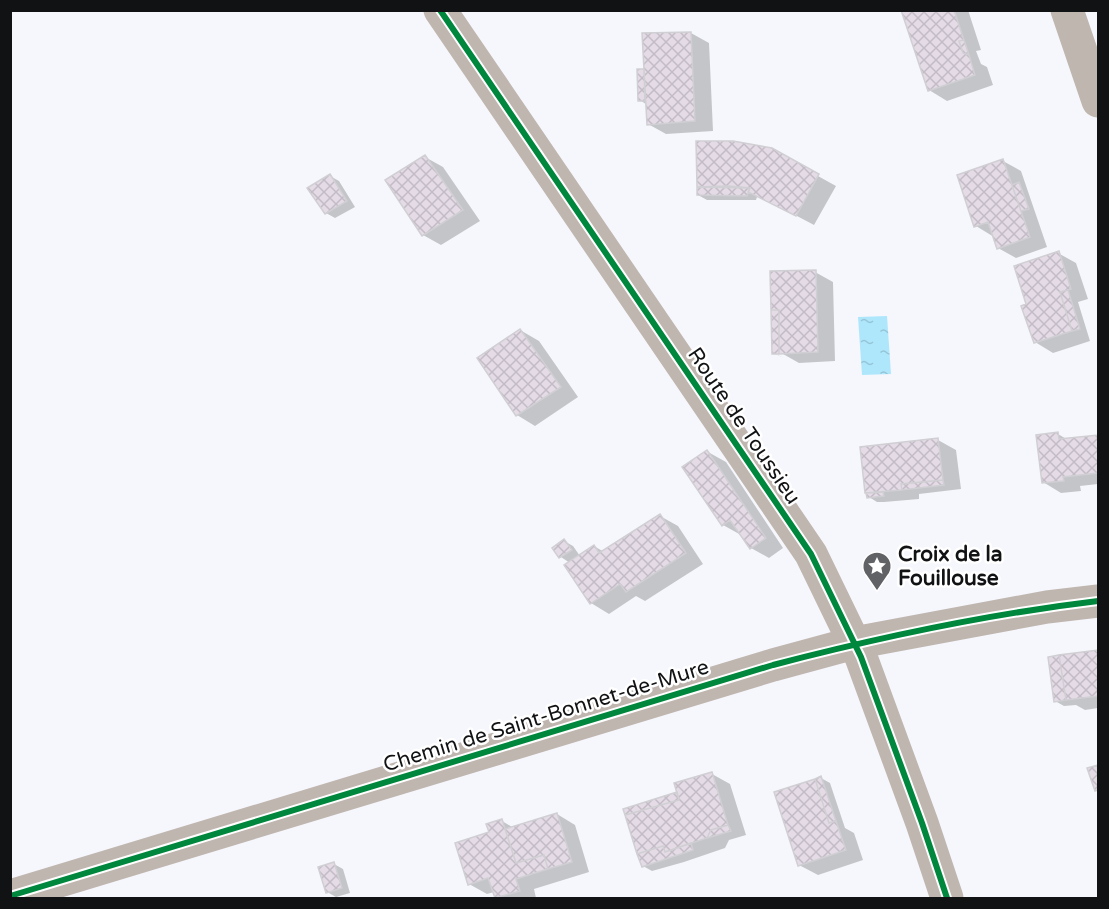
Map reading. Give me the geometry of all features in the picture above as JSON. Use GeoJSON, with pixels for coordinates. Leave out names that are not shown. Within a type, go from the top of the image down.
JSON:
{"type":"FeatureCollection","features":[{"type":"Feature","properties":{"kind":"street","name":"Route de Toussieu"},"geometry":{"type":"LineString","coordinates":[[440,10],[811,554],[855,643],[891,736],[946,898]]}},
{"type":"Feature","properties":{"kind":"street"},"geometry":{"type":"LineString","coordinates":[[1067,10],[1098,101]]}},
{"type":"Feature","properties":{"kind":"street","name":"Chemin de Saint-Bonnet-de-Mure"},"geometry":{"type":"LineString","coordinates":[[30,894],[773,665],[855,643],[1047,607],[1098,601]]}},
{"type":"Feature","properties":{"kind":"water"},"geometry":{"type":"Polygon","coordinates":[[[887,316],[891,374],[862,375],[858,317],[887,316]]]}},
{"type":"Feature","properties":{"kind":"building"},"geometry":{"type":"Polygon","coordinates":[[[901,10],[954,10],[964,40],[959,41],[963,53],[969,55],[975,75],[928,91],[901,10]]]}},
{"type":"Feature","properties":{"kind":"building"},"geometry":{"type":"Polygon","coordinates":[[[691,32],[695,121],[647,125],[642,33],[691,32]]]}},
{"type":"Feature","properties":{"kind":"building"},"geometry":{"type":"Polygon","coordinates":[[[964,40],[969,55],[963,53],[959,41],[964,40]]]}},
{"type":"Feature","properties":{"kind":"building"},"geometry":{"type":"Polygon","coordinates":[[[637,69],[644,69],[645,101],[638,101],[637,69]]]}},
{"type":"Feature","properties":{"kind":"building"},"geometry":{"type":"Polygon","coordinates":[[[696,141],[733,141],[772,148],[819,174],[796,216],[748,192],[750,188],[697,187],[696,141]]]}},
{"type":"Feature","properties":{"kind":"building"},"geometry":{"type":"Polygon","coordinates":[[[425,155],[463,210],[422,236],[385,180],[425,155]]]}},
{"type":"Feature","properties":{"kind":"building"},"geometry":{"type":"Polygon","coordinates":[[[1003,159],[1030,237],[997,249],[988,222],[974,227],[957,175],[1003,159]]]}},
{"type":"Feature","properties":{"kind":"building"},"geometry":{"type":"Polygon","coordinates":[[[330,174],[347,201],[325,214],[307,188],[330,174]]]}},
{"type":"Feature","properties":{"kind":"building"},"geometry":{"type":"Polygon","coordinates":[[[1019,182],[1029,209],[1021,211],[1012,185],[1019,182]]]}},
{"type":"Feature","properties":{"kind":"building"},"geometry":{"type":"Polygon","coordinates":[[[697,187],[750,188],[747,196],[697,195],[697,187]]]}},
{"type":"Feature","properties":{"kind":"building"},"geometry":{"type":"Polygon","coordinates":[[[1059,251],[1071,289],[1060,292],[1072,331],[1034,343],[1021,306],[1026,304],[1014,266],[1059,251]]]}},
{"type":"Feature","properties":{"kind":"building"},"geometry":{"type":"Polygon","coordinates":[[[816,270],[818,352],[779,354],[779,310],[771,310],[770,271],[816,270]]]}},
{"type":"Feature","properties":{"kind":"building"},"geometry":{"type":"Polygon","coordinates":[[[1068,290],[1080,329],[1072,331],[1060,292],[1068,290]]]}},
{"type":"Feature","properties":{"kind":"building"},"geometry":{"type":"Polygon","coordinates":[[[771,310],[779,310],[779,354],[772,354],[771,310]]]}},
{"type":"Feature","properties":{"kind":"building"},"geometry":{"type":"Polygon","coordinates":[[[520,329],[561,387],[516,416],[477,358],[520,329]]]}},
{"type":"Feature","properties":{"kind":"building"},"geometry":{"type":"Polygon","coordinates":[[[1058,432],[1059,439],[1098,435],[1098,473],[1063,477],[1064,481],[1042,483],[1036,435],[1058,432]]]}},
{"type":"Feature","properties":{"kind":"building"},"geometry":{"type":"Polygon","coordinates":[[[938,438],[943,480],[901,484],[902,490],[865,493],[860,447],[938,438]]]}},
{"type":"Feature","properties":{"kind":"building"},"geometry":{"type":"Polygon","coordinates":[[[707,450],[766,538],[750,549],[730,520],[722,526],[682,467],[707,450]]]}},
{"type":"Feature","properties":{"kind":"building"},"geometry":{"type":"Polygon","coordinates":[[[943,480],[944,485],[902,490],[901,484],[943,480]]]}},
{"type":"Feature","properties":{"kind":"building"},"geometry":{"type":"Polygon","coordinates":[[[883,492],[884,496],[867,498],[866,493],[883,492]]]}},
{"type":"Feature","properties":{"kind":"building"},"geometry":{"type":"Polygon","coordinates":[[[660,514],[686,553],[626,592],[620,584],[590,604],[564,565],[594,545],[599,553],[660,514]]]}},
{"type":"Feature","properties":{"kind":"building"},"geometry":{"type":"Polygon","coordinates":[[[564,539],[572,550],[559,558],[552,548],[564,539]]]}},
{"type":"Feature","properties":{"kind":"building"},"geometry":{"type":"Polygon","coordinates":[[[1098,650],[1098,696],[1066,700],[1059,655],[1098,650]]]}},
{"type":"Feature","properties":{"kind":"building"},"geometry":{"type":"Polygon","coordinates":[[[1059,655],[1066,700],[1054,702],[1048,657],[1059,655]]]}},
{"type":"Feature","properties":{"kind":"building"},"geometry":{"type":"Polygon","coordinates":[[[1098,765],[1098,790],[1095,791],[1087,768],[1098,765]]]}},
{"type":"Feature","properties":{"kind":"building"},"geometry":{"type":"Polygon","coordinates":[[[712,772],[728,825],[711,830],[707,838],[665,852],[663,846],[637,854],[625,815],[679,800],[674,783],[712,772]]]}},
{"type":"Feature","properties":{"kind":"building"},"geometry":{"type":"Polygon","coordinates":[[[821,776],[836,821],[829,823],[815,779],[821,776]]]}},
{"type":"Feature","properties":{"kind":"building"},"geometry":{"type":"Polygon","coordinates":[[[815,779],[829,823],[836,821],[846,850],[798,866],[774,792],[815,779]]]}},
{"type":"Feature","properties":{"kind":"building"},"geometry":{"type":"Polygon","coordinates":[[[677,792],[679,800],[625,815],[623,809],[677,792]]]}},
{"type":"Feature","properties":{"kind":"building"},"geometry":{"type":"Polygon","coordinates":[[[557,813],[572,862],[548,869],[544,855],[516,863],[505,829],[557,813]]]}},
{"type":"Feature","properties":{"kind":"building"},"geometry":{"type":"Polygon","coordinates":[[[502,819],[516,863],[544,855],[548,869],[516,879],[520,891],[495,898],[488,878],[468,885],[455,843],[489,832],[486,824],[502,819]]]}},
{"type":"Feature","properties":{"kind":"building"},"geometry":{"type":"Polygon","coordinates":[[[728,825],[731,831],[707,838],[711,830],[728,825]]]}},
{"type":"Feature","properties":{"kind":"building"},"geometry":{"type":"Polygon","coordinates":[[[691,843],[693,850],[642,867],[637,854],[663,846],[665,852],[691,843]]]}},
{"type":"Feature","properties":{"kind":"building"},"geometry":{"type":"Polygon","coordinates":[[[334,862],[342,888],[326,893],[318,867],[334,862]]]}},
{"type":"Feature","properties":{"kind":"cycle path"},"geometry":{"type":"LineString","coordinates":[[440,10],[811,554],[861,657],[947,898]]}},
{"type":"Feature","properties":{"kind":"cycle path"},"geometry":{"type":"LineString","coordinates":[[10,896],[773,665],[935,627],[1098,601]]}},
{"type":"Feature","properties":{"kind":"place","name":"Croix de la Fouillouse"},"geometry":{"type":"Point","coordinates":[877,592]}}]}
